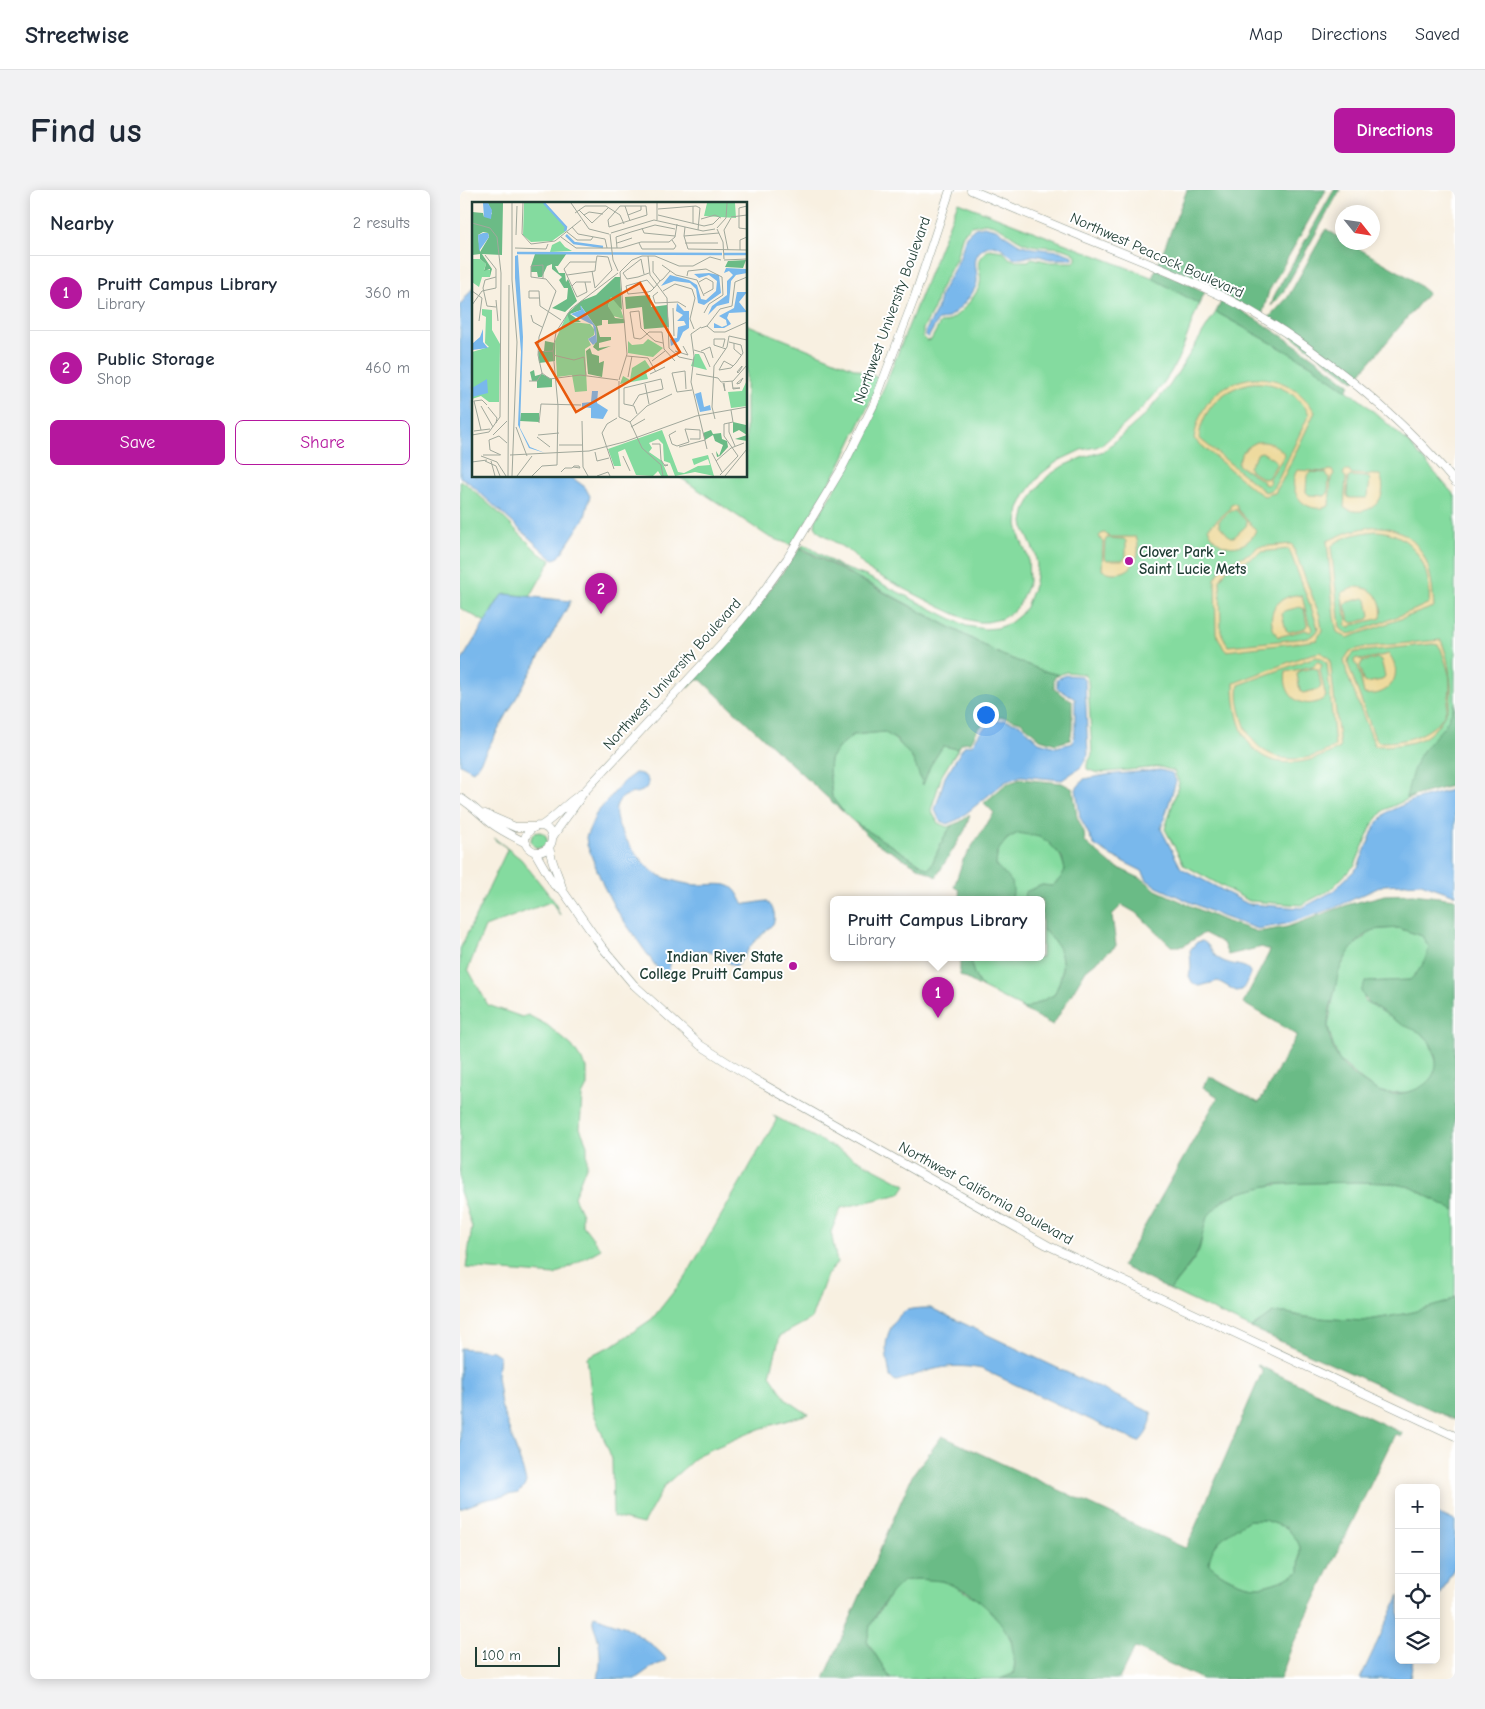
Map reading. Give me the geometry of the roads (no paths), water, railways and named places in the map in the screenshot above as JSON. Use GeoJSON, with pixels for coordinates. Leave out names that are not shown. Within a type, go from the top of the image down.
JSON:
{"type":"FeatureCollection","features":[{"type":"Feature","properties":{"kind":"street","name":"Northwest University Boulevard"},"geometry":{"type":"LineString","coordinates":[[550,842],[583,793],[724,641],[788,559],[842,468],[874,404],[916,296],[950,190]]}},
{"type":"Feature","properties":{"kind":"street","name":"Northwest Peacock Boulevard"},"geometry":{"type":"LineString","coordinates":[[971,190],[1157,266],[1226,298],[1264,320],[1302,345],[1356,386],[1409,434],[1455,482]]}},
{"type":"Feature","properties":{"kind":"street","name":"Northwest University Boulevard"},"geometry":{"type":"LineString","coordinates":[[537,827],[550,821],[572,799],[583,793]]}},
{"type":"Feature","properties":{"kind":"street"},"geometry":{"type":"LineString","coordinates":[[460,798],[502,831],[526,843],[530,849],[536,852],[542,852],[550,842],[548,831],[537,827],[515,827],[480,812]]}},
{"type":"Feature","properties":{"kind":"street"},"geometry":{"type":"LineString","coordinates":[[526,843],[527,833],[537,827]]}},
{"type":"Feature","properties":{"kind":"street","name":"Northwest California Boulevard"},"geometry":{"type":"LineString","coordinates":[[550,842],[550,857],[563,891],[602,947],[634,985],[700,1045],[752,1078],[1047,1245],[1455,1436]]}},
{"type":"Feature","properties":{"kind":"street","name":"Northwest California Boulevard"},"geometry":{"type":"LineString","coordinates":[[536,852],[554,886],[563,891]]}},
{"type":"Feature","properties":{"kind":"water"},"geometry":{"type":"Polygon","coordinates":[[[984,226],[996,229],[1019,244],[1032,248],[1060,251],[1073,256],[1073,259],[1050,259],[1036,255],[1016,258],[996,245],[986,247],[978,254],[975,263],[976,287],[962,306],[949,316],[938,320],[928,338],[926,330],[937,310],[941,293],[959,260],[966,236],[975,228],[984,226]]]}},
{"type":"Feature","properties":{"kind":"water"},"geometry":{"type":"Polygon","coordinates":[[[472,289],[472,478],[573,478],[585,487],[590,496],[585,517],[559,557],[554,559],[467,481],[460,477],[460,305],[472,289]]]}},
{"type":"Feature","properties":{"kind":"water"},"geometry":{"type":"Polygon","coordinates":[[[506,594],[571,601],[479,764],[473,771],[460,764],[460,663],[501,596],[506,594]]]}},
{"type":"Feature","properties":{"kind":"water"},"geometry":{"type":"Polygon","coordinates":[[[1066,675],[1081,676],[1085,681],[1088,755],[1081,767],[1062,780],[1021,776],[1005,782],[959,819],[947,824],[940,821],[935,810],[945,777],[964,746],[973,744],[981,731],[991,722],[1004,720],[1020,724],[1039,742],[1056,747],[1073,743],[1075,699],[1057,688],[1057,679],[1066,675]]]}},
{"type":"Feature","properties":{"kind":"water"},"geometry":{"type":"Polygon","coordinates":[[[1160,770],[1172,773],[1176,781],[1161,829],[1181,868],[1248,904],[1302,908],[1332,892],[1358,867],[1375,826],[1387,812],[1414,800],[1455,789],[1455,895],[1421,883],[1384,885],[1334,908],[1286,924],[1258,929],[1223,917],[1157,887],[1147,880],[1142,871],[1094,845],[1080,817],[1076,789],[1084,779],[1160,770]]]}},
{"type":"Feature","properties":{"kind":"water"},"geometry":{"type":"Polygon","coordinates":[[[635,773],[641,774],[648,780],[647,786],[643,791],[629,794],[620,799],[617,805],[616,818],[629,844],[647,866],[658,875],[678,882],[694,885],[719,884],[732,887],[743,903],[766,901],[771,905],[775,917],[773,924],[752,944],[738,965],[732,965],[710,952],[684,952],[674,957],[670,964],[668,977],[664,978],[615,908],[603,885],[587,845],[586,837],[596,814],[623,782],[635,773]]]}},
{"type":"Feature","properties":{"kind":"water"},"geometry":{"type":"Polygon","coordinates":[[[1202,941],[1224,962],[1248,969],[1250,974],[1242,990],[1236,991],[1218,981],[1200,986],[1193,984],[1189,976],[1191,968],[1190,950],[1197,942],[1202,941]]]}},
{"type":"Feature","properties":{"kind":"water"},"geometry":{"type":"Polygon","coordinates":[[[916,1308],[931,1308],[1151,1412],[1151,1420],[1147,1432],[1139,1442],[1136,1441],[982,1369],[958,1366],[939,1368],[897,1381],[893,1380],[890,1377],[886,1348],[891,1328],[897,1318],[905,1311],[916,1308]]]}},
{"type":"Feature","properties":{"kind":"water"},"geometry":{"type":"Polygon","coordinates":[[[460,1348],[493,1351],[499,1355],[497,1376],[501,1405],[526,1482],[518,1493],[484,1500],[460,1509],[460,1348]]]}},
{"type":"Feature","properties":{"kind":"water"},"geometry":{"type":"Polygon","coordinates":[[[1440,1514],[1455,1521],[1455,1566],[1440,1596],[1440,1514]]]}},
{"type":"Feature","properties":{"kind":"water"},"geometry":{"type":"Polygon","coordinates":[[[1395,1605],[1395,1664],[1412,1664],[1410,1679],[1360,1679],[1395,1605]]]}},
{"type":"Feature","properties":{"kind":"water"},"geometry":{"type":"Polygon","coordinates":[[[594,1616],[626,1627],[651,1644],[664,1656],[665,1661],[635,1679],[598,1679],[600,1651],[593,1623],[594,1616]]]}},
{"type":"Feature","properties":{"kind":"place","name":"Clover Park - Saint Lucie Mets"},"geometry":{"type":"Point","coordinates":[1129,561]}},
{"type":"Feature","properties":{"kind":"place","name":"Public Storage"},"geometry":{"type":"Point","coordinates":[601,614]}},
{"type":"Feature","properties":{"kind":"place","name":"Indian River State College Pruitt Campus"},"geometry":{"type":"Point","coordinates":[793,966]}},
{"type":"Feature","properties":{"kind":"place","name":"Pruitt Campus Library"},"geometry":{"type":"Point","coordinates":[938,1018]}}]}
